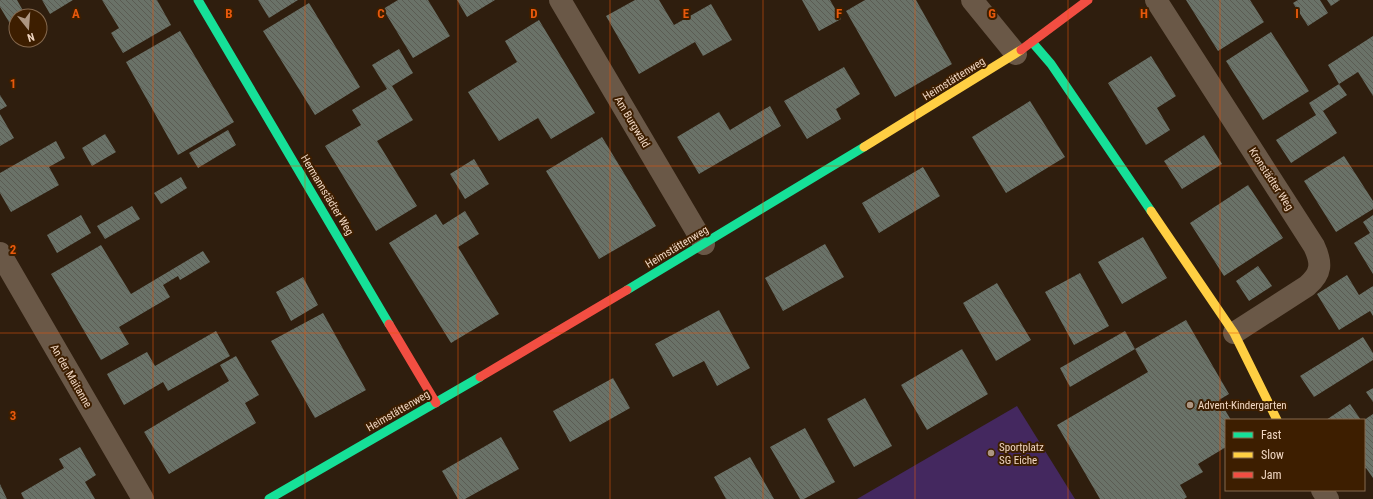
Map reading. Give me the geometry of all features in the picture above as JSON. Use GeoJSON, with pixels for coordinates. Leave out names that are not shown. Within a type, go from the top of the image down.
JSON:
{"type":"FeatureCollection","features":[{"type":"Feature","properties":{"kind":"street","name":"Hermannstädter Weg"},"geometry":{"type":"LineString","coordinates":[[198,0],[436,403]]}},
{"type":"Feature","properties":{"kind":"street","name":"Am Burgwald"},"geometry":{"type":"LineString","coordinates":[[560,0],[704,244]]}},
{"type":"Feature","properties":{"kind":"street"},"geometry":{"type":"LineString","coordinates":[[972,0],[1024,48],[1051,64],[1234,333],[1276,419]]}},
{"type":"Feature","properties":{"kind":"street","name":"Heimstättenweg"},"geometry":{"type":"LineString","coordinates":[[269,499],[436,403],[704,244],[1024,48],[1088,0]]}},
{"type":"Feature","properties":{"kind":"street","name":"Kronstädter Weg"},"geometry":{"type":"LineString","coordinates":[[1156,0],[1318,254],[1320,271],[1315,279],[1307,286],[1234,333]]}},
{"type":"Feature","properties":{"kind":"street","name":"An der Maitanne"},"geometry":{"type":"LineString","coordinates":[[0,252],[143,499]]}},
{"type":"Feature","properties":{"kind":"shaded area","name":"Sportplatz SG Eiche"},"geometry":{"type":"Polygon","coordinates":[[[1017,406],[1075,499],[857,499],[1017,406]]]}},
{"type":"Feature","properties":{"kind":"building"},"geometry":{"type":"Polygon","coordinates":[[[0,0],[17,0],[22,8],[8,8],[8,20],[0,7],[0,0]]]}},
{"type":"Feature","properties":{"kind":"building"},"geometry":{"type":"Polygon","coordinates":[[[42,0],[73,0],[50,14],[48,8],[42,0]]]}},
{"type":"Feature","properties":{"kind":"building"},"geometry":{"type":"Polygon","coordinates":[[[102,0],[157,0],[171,25],[123,53],[111,33],[119,28],[102,0]]]}},
{"type":"Feature","properties":{"kind":"building"},"geometry":{"type":"Polygon","coordinates":[[[258,0],[298,0],[269,18],[258,0]]]}},
{"type":"Feature","properties":{"kind":"building"},"geometry":{"type":"Polygon","coordinates":[[[398,0],[428,0],[450,36],[413,58],[383,9],[398,0]]]}},
{"type":"Feature","properties":{"kind":"building"},"geometry":{"type":"Polygon","coordinates":[[[457,0],[495,0],[467,17],[457,0]]]}},
{"type":"Feature","properties":{"kind":"building"},"geometry":{"type":"Polygon","coordinates":[[[635,0],[659,0],[674,25],[711,4],[732,40],[703,56],[695,42],[639,74],[606,16],[635,0]]]}},
{"type":"Feature","properties":{"kind":"building"},"geometry":{"type":"Polygon","coordinates":[[[802,0],[830,0],[841,19],[819,31],[802,0]]]}},
{"type":"Feature","properties":{"kind":"building"},"geometry":{"type":"Polygon","coordinates":[[[865,0],[916,0],[952,64],[895,97],[846,11],[865,0]]]}},
{"type":"Feature","properties":{"kind":"building"},"geometry":{"type":"Polygon","coordinates":[[[1186,0],[1250,0],[1264,22],[1218,51],[1186,0]]]}},
{"type":"Feature","properties":{"kind":"building"},"geometry":{"type":"Polygon","coordinates":[[[1298,0],[1320,0],[1328,13],[1308,26],[1293,3],[1298,0]]]}},
{"type":"Feature","properties":{"kind":"building"},"geometry":{"type":"Polygon","coordinates":[[[1327,0],[1340,0],[1331,6],[1327,0]]]}},
{"type":"Feature","properties":{"kind":"building"},"geometry":{"type":"Polygon","coordinates":[[[309,3],[360,87],[315,115],[263,31],[309,3]]]}},
{"type":"Feature","properties":{"kind":"building"},"geometry":{"type":"Polygon","coordinates":[[[539,20],[595,113],[551,139],[538,118],[499,141],[468,92],[517,62],[505,41],[539,20]]]}},
{"type":"Feature","properties":{"kind":"building"},"geometry":{"type":"Polygon","coordinates":[[[180,31],[234,122],[178,155],[126,62],[180,31]]]}},
{"type":"Feature","properties":{"kind":"building"},"geometry":{"type":"Polygon","coordinates":[[[1271,32],[1309,91],[1263,120],[1226,61],[1271,32]]]}},
{"type":"Feature","properties":{"kind":"building"},"geometry":{"type":"Polygon","coordinates":[[[1373,36],[1373,96],[1358,72],[1339,84],[1328,65],[1373,36]]]}},
{"type":"Feature","properties":{"kind":"building"},"geometry":{"type":"Polygon","coordinates":[[[399,49],[413,73],[392,86],[413,120],[377,141],[417,206],[376,231],[325,146],[361,125],[352,110],[387,89],[372,65],[399,49]]]}},
{"type":"Feature","properties":{"kind":"building"},"geometry":{"type":"Polygon","coordinates":[[[1151,56],[1176,96],[1157,108],[1170,130],[1146,145],[1108,83],[1151,56]]]}},
{"type":"Feature","properties":{"kind":"building"},"geometry":{"type":"Polygon","coordinates":[[[844,67],[860,94],[836,109],[841,119],[807,139],[784,101],[844,67]]]}},
{"type":"Feature","properties":{"kind":"building"},"geometry":{"type":"Polygon","coordinates":[[[1339,84],[1347,95],[1323,111],[1337,133],[1291,163],[1276,140],[1316,115],[1309,103],[1339,84]]]}},
{"type":"Feature","properties":{"kind":"building"},"geometry":{"type":"Polygon","coordinates":[[[0,95],[7,106],[0,110],[0,95]]]}},
{"type":"Feature","properties":{"kind":"building"},"geometry":{"type":"Polygon","coordinates":[[[1030,101],[1065,157],[1006,193],[972,137],[1030,101]]]}},
{"type":"Feature","properties":{"kind":"building"},"geometry":{"type":"Polygon","coordinates":[[[770,106],[781,126],[699,174],[677,137],[719,112],[730,130],[770,106]]]}},
{"type":"Feature","properties":{"kind":"building"},"geometry":{"type":"Polygon","coordinates":[[[0,114],[14,138],[0,146],[0,114]]]}},
{"type":"Feature","properties":{"kind":"building"},"geometry":{"type":"Polygon","coordinates":[[[228,130],[236,145],[198,168],[189,153],[228,130]]]}},
{"type":"Feature","properties":{"kind":"building"},"geometry":{"type":"Polygon","coordinates":[[[105,134],[116,152],[92,166],[82,148],[105,134]]]}},
{"type":"Feature","properties":{"kind":"building"},"geometry":{"type":"Polygon","coordinates":[[[1204,135],[1222,164],[1182,189],[1164,161],[1204,135]]]}},
{"type":"Feature","properties":{"kind":"building"},"geometry":{"type":"Polygon","coordinates":[[[602,137],[656,226],[599,259],[546,171],[602,137]]]}},
{"type":"Feature","properties":{"kind":"building"},"geometry":{"type":"Polygon","coordinates":[[[56,141],[65,158],[49,167],[59,185],[11,212],[0,193],[0,173],[56,141]]]}},
{"type":"Feature","properties":{"kind":"building"},"geometry":{"type":"Polygon","coordinates":[[[1344,156],[1373,201],[1373,209],[1336,232],[1304,181],[1344,156]]]}},
{"type":"Feature","properties":{"kind":"building"},"geometry":{"type":"Polygon","coordinates":[[[474,159],[489,184],[465,199],[450,174],[474,159]]]}},
{"type":"Feature","properties":{"kind":"building"},"geometry":{"type":"Polygon","coordinates":[[[923,167],[940,196],[879,233],[862,203],[923,167]]]}},
{"type":"Feature","properties":{"kind":"building"},"geometry":{"type":"Polygon","coordinates":[[[181,177],[187,188],[161,204],[154,193],[181,177]]]}},
{"type":"Feature","properties":{"kind":"building"},"geometry":{"type":"Polygon","coordinates":[[[1248,185],[1283,238],[1224,276],[1190,223],[1248,185]]]}},
{"type":"Feature","properties":{"kind":"building"},"geometry":{"type":"Polygon","coordinates":[[[132,206],[140,219],[105,239],[97,226],[132,206]]]}},
{"type":"Feature","properties":{"kind":"building"},"geometry":{"type":"Polygon","coordinates":[[[465,211],[479,234],[458,247],[499,314],[451,343],[389,243],[436,214],[443,225],[465,211]]]}},
{"type":"Feature","properties":{"kind":"building"},"geometry":{"type":"Polygon","coordinates":[[[81,215],[91,233],[57,253],[47,235],[81,215]]]}},
{"type":"Feature","properties":{"kind":"building"},"geometry":{"type":"Polygon","coordinates":[[[1373,215],[1373,274],[1354,243],[1370,233],[1363,222],[1373,215]]]}},
{"type":"Feature","properties":{"kind":"building"},"geometry":{"type":"Polygon","coordinates":[[[1143,237],[1167,278],[1122,304],[1098,262],[1143,237]]]}},
{"type":"Feature","properties":{"kind":"building"},"geometry":{"type":"Polygon","coordinates":[[[825,244],[844,277],[783,311],[765,278],[825,244]]]}},
{"type":"Feature","properties":{"kind":"building"},"geometry":{"type":"Polygon","coordinates":[[[101,245],[131,294],[203,251],[210,262],[180,280],[178,276],[163,285],[170,297],[119,327],[129,344],[101,360],[51,274],[101,245]]]}},
{"type":"Feature","properties":{"kind":"building"},"geometry":{"type":"Polygon","coordinates":[[[1258,266],[1272,286],[1249,301],[1236,281],[1258,266]]]}},
{"type":"Feature","properties":{"kind":"building"},"geometry":{"type":"Polygon","coordinates":[[[1080,273],[1109,326],[1074,345],[1045,292],[1080,273]]]}},
{"type":"Feature","properties":{"kind":"building"},"geometry":{"type":"Polygon","coordinates":[[[1347,275],[1359,295],[1373,286],[1373,316],[1370,311],[1339,330],[1317,294],[1347,275]]]}},
{"type":"Feature","properties":{"kind":"building"},"geometry":{"type":"Polygon","coordinates":[[[303,277],[318,305],[291,321],[276,292],[303,277]]]}},
{"type":"Feature","properties":{"kind":"building"},"geometry":{"type":"Polygon","coordinates":[[[997,283],[1031,340],[996,361],[963,303],[997,283]]]}},
{"type":"Feature","properties":{"kind":"building"},"geometry":{"type":"Polygon","coordinates":[[[719,310],[750,368],[717,386],[704,361],[673,377],[655,344],[719,310]]]}},
{"type":"Feature","properties":{"kind":"building"},"geometry":{"type":"Polygon","coordinates":[[[323,313],[366,390],[315,418],[271,341],[323,313]]]}},
{"type":"Feature","properties":{"kind":"building"},"geometry":{"type":"Polygon","coordinates":[[[1186,320],[1229,394],[1219,400],[1230,419],[1225,419],[1225,448],[1198,464],[1203,472],[1180,485],[1187,497],[1184,499],[1100,499],[1057,425],[1148,372],[1135,349],[1186,320]]]}},
{"type":"Feature","properties":{"kind":"building"},"geometry":{"type":"Polygon","coordinates":[[[216,331],[230,356],[168,391],[163,382],[124,405],[107,374],[147,352],[155,366],[216,331]]]}},
{"type":"Feature","properties":{"kind":"building"},"geometry":{"type":"Polygon","coordinates":[[[1125,331],[1135,349],[1070,387],[1060,368],[1125,331]]]}},
{"type":"Feature","properties":{"kind":"building"},"geometry":{"type":"Polygon","coordinates":[[[1363,337],[1373,353],[1373,360],[1314,397],[1300,376],[1363,337]]]}},
{"type":"Feature","properties":{"kind":"building"},"geometry":{"type":"Polygon","coordinates":[[[962,349],[988,394],[927,430],[901,385],[962,349]]]}},
{"type":"Feature","properties":{"kind":"building"},"geometry":{"type":"Polygon","coordinates":[[[236,356],[259,395],[245,403],[256,423],[169,474],[144,432],[229,381],[220,365],[236,356]]]}},
{"type":"Feature","properties":{"kind":"building"},"geometry":{"type":"Polygon","coordinates":[[[613,378],[630,408],[570,442],[553,411],[613,378]]]}},
{"type":"Feature","properties":{"kind":"building"},"geometry":{"type":"Polygon","coordinates":[[[1373,388],[1373,402],[1366,392],[1373,388]]]}},
{"type":"Feature","properties":{"kind":"building"},"geometry":{"type":"Polygon","coordinates":[[[865,398],[892,446],[854,467],[827,419],[865,398]]]}},
{"type":"Feature","properties":{"kind":"building"},"geometry":{"type":"Polygon","coordinates":[[[1350,404],[1360,419],[1328,419],[1350,404]]]}},
{"type":"Feature","properties":{"kind":"building"},"geometry":{"type":"Polygon","coordinates":[[[1373,414],[1373,478],[1365,468],[1365,419],[1373,414]]]}},
{"type":"Feature","properties":{"kind":"building"},"geometry":{"type":"Polygon","coordinates":[[[805,428],[835,482],[804,499],[800,499],[770,447],[805,428]]]}},
{"type":"Feature","properties":{"kind":"building"},"geometry":{"type":"Polygon","coordinates":[[[501,437],[519,469],[465,499],[458,499],[442,471],[501,437]]]}},
{"type":"Feature","properties":{"kind":"building"},"geometry":{"type":"Polygon","coordinates":[[[80,447],[96,475],[85,482],[95,499],[24,499],[21,493],[64,468],[59,459],[80,447]]]}},
{"type":"Feature","properties":{"kind":"building"},"geometry":{"type":"Polygon","coordinates":[[[750,457],[774,499],[726,499],[714,477],[750,457]]]}},
{"type":"Feature","properties":{"kind":"building"},"geometry":{"type":"Polygon","coordinates":[[[0,484],[7,499],[0,499],[0,484]]]}},
{"type":"Feature","properties":{"kind":"traffic: fast"},"geometry":{"type":"LineString","coordinates":[[198,0],[389,324]]}},
{"type":"Feature","properties":{"kind":"traffic: fast"},"geometry":{"type":"LineString","coordinates":[[1032,42],[1051,64],[1151,211]]}},
{"type":"Feature","properties":{"kind":"traffic: fast"},"geometry":{"type":"LineString","coordinates":[[627,290],[864,147]]}},
{"type":"Feature","properties":{"kind":"traffic: fast"},"geometry":{"type":"LineString","coordinates":[[269,499],[480,377]]}},
{"type":"Feature","properties":{"kind":"traffic: slow"},"geometry":{"type":"LineString","coordinates":[[864,147],[1021,50]]}},
{"type":"Feature","properties":{"kind":"traffic: slow"},"geometry":{"type":"LineString","coordinates":[[1151,211],[1234,333],[1277,419]]}},
{"type":"Feature","properties":{"kind":"traffic: jam"},"geometry":{"type":"LineString","coordinates":[[1021,50],[1088,0]]}},
{"type":"Feature","properties":{"kind":"traffic: jam"},"geometry":{"type":"LineString","coordinates":[[480,377],[627,290]]}},
{"type":"Feature","properties":{"kind":"traffic: jam"},"geometry":{"type":"LineString","coordinates":[[389,324],[436,403]]}},
{"type":"Feature","properties":{"kind":"place","name":"Advent-Kindergarten"},"geometry":{"type":"Point","coordinates":[1190,405]}},
{"type":"Feature","properties":{"kind":"place","name":"Sportplatz SG Eiche"},"geometry":{"type":"Point","coordinates":[991,453]}}]}
